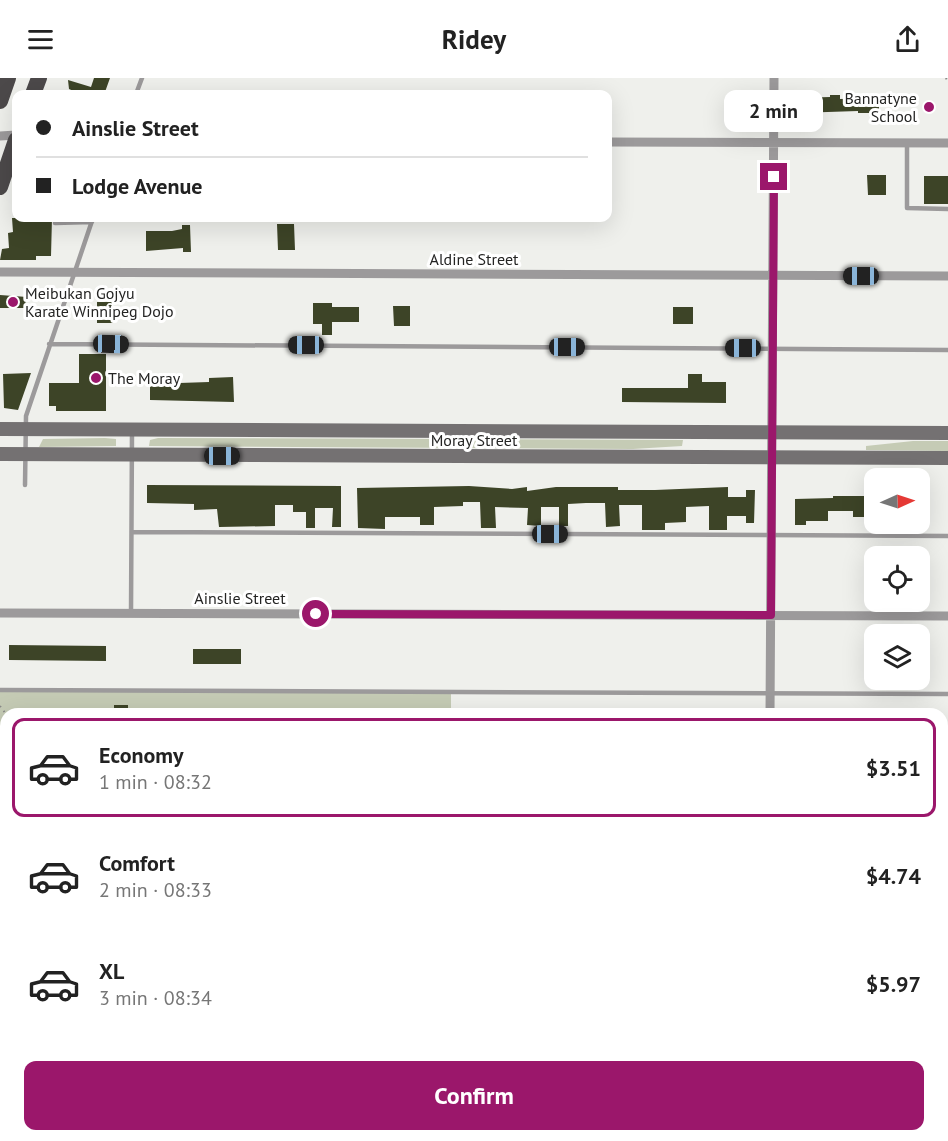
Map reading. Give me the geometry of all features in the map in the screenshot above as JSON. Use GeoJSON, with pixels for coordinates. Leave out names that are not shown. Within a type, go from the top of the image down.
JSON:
{"type":"FeatureCollection","features":[{"type":"Feature","properties":{"kind":"highway"},"geometry":{"type":"LineString","coordinates":[[0,101],[5,80]]}},
{"type":"Feature","properties":{"kind":"highway"},"geometry":{"type":"LineString","coordinates":[[0,187],[12,150]]}},
{"type":"Feature","properties":{"kind":"main road","name":"Moray Street"},"geometry":{"type":"LineString","coordinates":[[0,429],[948,433]]}},
{"type":"Feature","properties":{"kind":"main road","name":"Moray Street"},"geometry":{"type":"LineString","coordinates":[[0,454],[948,458]]}},
{"type":"Feature","properties":{"kind":"street"},"geometry":{"type":"LineString","coordinates":[[770,708],[774,78]]}},
{"type":"Feature","properties":{"kind":"street"},"geometry":{"type":"LineString","coordinates":[[612,141],[948,143]]}},
{"type":"Feature","properties":{"kind":"street","name":"Aldine Street"},"geometry":{"type":"LineString","coordinates":[[0,272],[948,276]]}},
{"type":"Feature","properties":{"kind":"street","name":"Ainslie Street"},"geometry":{"type":"LineString","coordinates":[[0,613],[948,616]]}},
{"type":"Feature","properties":{"kind":"lane"},"geometry":{"type":"LineString","coordinates":[[907,143],[906,208],[948,209]]}},
{"type":"Feature","properties":{"kind":"lane"},"geometry":{"type":"LineString","coordinates":[[56,223],[63,222]]}},
{"type":"Feature","properties":{"kind":"lane"},"geometry":{"type":"LineString","coordinates":[[25,484],[24,429],[26,416],[92,222]]}},
{"type":"Feature","properties":{"kind":"lane"},"geometry":{"type":"LineString","coordinates":[[49,344],[948,350]]}},
{"type":"Feature","properties":{"kind":"lane"},"geometry":{"type":"LineString","coordinates":[[130,613],[132,429]]}},
{"type":"Feature","properties":{"kind":"lane"},"geometry":{"type":"LineString","coordinates":[[132,532],[948,536]]}},
{"type":"Feature","properties":{"kind":"lane"},"geometry":{"type":"LineString","coordinates":[[0,690],[948,694]]}},
{"type":"Feature","properties":{"kind":"path"},"geometry":{"type":"LineString","coordinates":[[946,78],[948,83]]}},
{"type":"Feature","properties":{"kind":"green space"},"geometry":{"type":"Polygon","coordinates":[[[158,438],[683,440],[682,446],[633,449],[149,446],[150,440],[158,438]]]}},
{"type":"Feature","properties":{"kind":"green space"},"geometry":{"type":"Polygon","coordinates":[[[43,439],[116,439],[116,446],[39,447],[43,439]]]}},
{"type":"Feature","properties":{"kind":"green space"},"geometry":{"type":"Polygon","coordinates":[[[913,441],[948,441],[948,451],[866,450],[866,446],[913,441]]]}},
{"type":"Feature","properties":{"kind":"green space"},"geometry":{"type":"Polygon","coordinates":[[[0,690],[451,692],[451,708],[0,708],[0,690]]]}},
{"type":"Feature","properties":{"kind":"building"},"geometry":{"type":"Polygon","coordinates":[[[94,78],[110,78],[106,90],[71,90],[68,80],[91,87],[94,78]]]}},
{"type":"Feature","properties":{"kind":"building"},"geometry":{"type":"Polygon","coordinates":[[[830,95],[840,95],[840,99],[879,98],[879,113],[858,113],[858,111],[797,113],[796,98],[830,97],[830,95]]]}},
{"type":"Feature","properties":{"kind":"building"},"geometry":{"type":"Polygon","coordinates":[[[867,175],[886,175],[886,195],[868,195],[867,175]]]}},
{"type":"Feature","properties":{"kind":"building"},"geometry":{"type":"Polygon","coordinates":[[[924,176],[948,176],[948,204],[924,204],[924,176]]]}},
{"type":"Feature","properties":{"kind":"building"},"geometry":{"type":"Polygon","coordinates":[[[12,222],[52,222],[51,256],[36,256],[36,260],[0,260],[2,249],[9,248],[8,233],[13,232],[12,222]]]}},
{"type":"Feature","properties":{"kind":"building"},"geometry":{"type":"Polygon","coordinates":[[[277,224],[294,224],[295,250],[278,250],[277,224]]]}},
{"type":"Feature","properties":{"kind":"building"},"geometry":{"type":"Polygon","coordinates":[[[182,225],[190,225],[191,252],[183,252],[183,248],[146,251],[146,231],[172,231],[182,229],[182,225]]]}},
{"type":"Feature","properties":{"kind":"building","name":"Meibukan Gojyu Karate Winnipeg Dojo"},"geometry":{"type":"Polygon","coordinates":[[[0,295],[27,297],[24,308],[0,308],[0,295]]]}},
{"type":"Feature","properties":{"kind":"building"},"geometry":{"type":"Polygon","coordinates":[[[97,302],[113,302],[114,323],[97,323],[97,302]]]}},
{"type":"Feature","properties":{"kind":"building"},"geometry":{"type":"Polygon","coordinates":[[[313,303],[332,303],[332,307],[359,307],[359,322],[332,322],[332,335],[322,335],[322,324],[313,324],[313,303]]]}},
{"type":"Feature","properties":{"kind":"building"},"geometry":{"type":"Polygon","coordinates":[[[393,306],[410,306],[410,326],[394,326],[393,306]]]}},
{"type":"Feature","properties":{"kind":"building"},"geometry":{"type":"Polygon","coordinates":[[[673,307],[693,307],[693,324],[673,324],[673,307]]]}},
{"type":"Feature","properties":{"kind":"building","name":"The Moray"},"geometry":{"type":"Polygon","coordinates":[[[79,354],[106,354],[106,411],[56,411],[56,406],[49,406],[49,383],[79,383],[79,354]]]}},
{"type":"Feature","properties":{"kind":"building"},"geometry":{"type":"Polygon","coordinates":[[[31,373],[18,410],[4,408],[3,374],[31,373]]]}},
{"type":"Feature","properties":{"kind":"building"},"geometry":{"type":"Polygon","coordinates":[[[688,374],[702,374],[702,382],[726,382],[726,403],[622,402],[622,388],[688,388],[688,374]]]}},
{"type":"Feature","properties":{"kind":"building"},"geometry":{"type":"Polygon","coordinates":[[[233,377],[234,402],[150,400],[150,384],[209,382],[209,378],[233,377]]]}},
{"type":"Feature","properties":{"kind":"building"},"geometry":{"type":"Polygon","coordinates":[[[147,485],[341,486],[341,527],[332,527],[333,508],[315,508],[315,528],[306,528],[306,512],[293,512],[293,505],[275,505],[275,526],[219,527],[217,509],[194,510],[194,504],[147,503],[147,485]]]}},
{"type":"Feature","properties":{"kind":"building"},"geometry":{"type":"Polygon","coordinates":[[[469,486],[512,489],[527,487],[527,491],[556,487],[618,487],[618,490],[655,490],[728,487],[728,497],[746,497],[746,490],[755,490],[754,523],[746,523],[746,516],[727,516],[727,530],[709,530],[709,506],[686,507],[686,522],[665,523],[665,530],[642,530],[642,505],[619,505],[620,526],[606,527],[605,503],[586,503],[568,504],[568,526],[559,526],[559,507],[541,507],[541,526],[527,525],[528,508],[495,507],[496,528],[481,528],[480,502],[463,502],[463,506],[434,507],[434,525],[420,525],[420,517],[385,517],[385,529],[358,528],[357,488],[469,486]]]}},
{"type":"Feature","properties":{"kind":"building"},"geometry":{"type":"Polygon","coordinates":[[[833,496],[864,496],[864,517],[853,517],[853,511],[828,511],[828,521],[806,521],[806,525],[795,525],[795,499],[833,498],[833,496]]]}},
{"type":"Feature","properties":{"kind":"building"},"geometry":{"type":"Polygon","coordinates":[[[9,645],[106,646],[106,661],[9,660],[9,645]]]}},
{"type":"Feature","properties":{"kind":"building"},"geometry":{"type":"Polygon","coordinates":[[[193,649],[241,649],[241,664],[193,664],[193,649]]]}},
{"type":"Feature","properties":{"kind":"building"},"geometry":{"type":"Polygon","coordinates":[[[114,705],[128,705],[128,708],[114,708],[114,705]]]}},
{"type":"Feature","properties":{"kind":"place","name":"Bannatyne School"},"geometry":{"type":"Point","coordinates":[929,107]}},
{"type":"Feature","properties":{"kind":"place","name":"Meibukan Gojyu Karate Winnipeg Dojo"},"geometry":{"type":"Point","coordinates":[13,302]}},
{"type":"Feature","properties":{"kind":"place","name":"The Moray"},"geometry":{"type":"Point","coordinates":[96,378]}},
{"type":"Feature","properties":{"kind":"route"},"geometry":{"type":"LineString","coordinates":[[316,614],[771,615],[774,177]]}}]}
